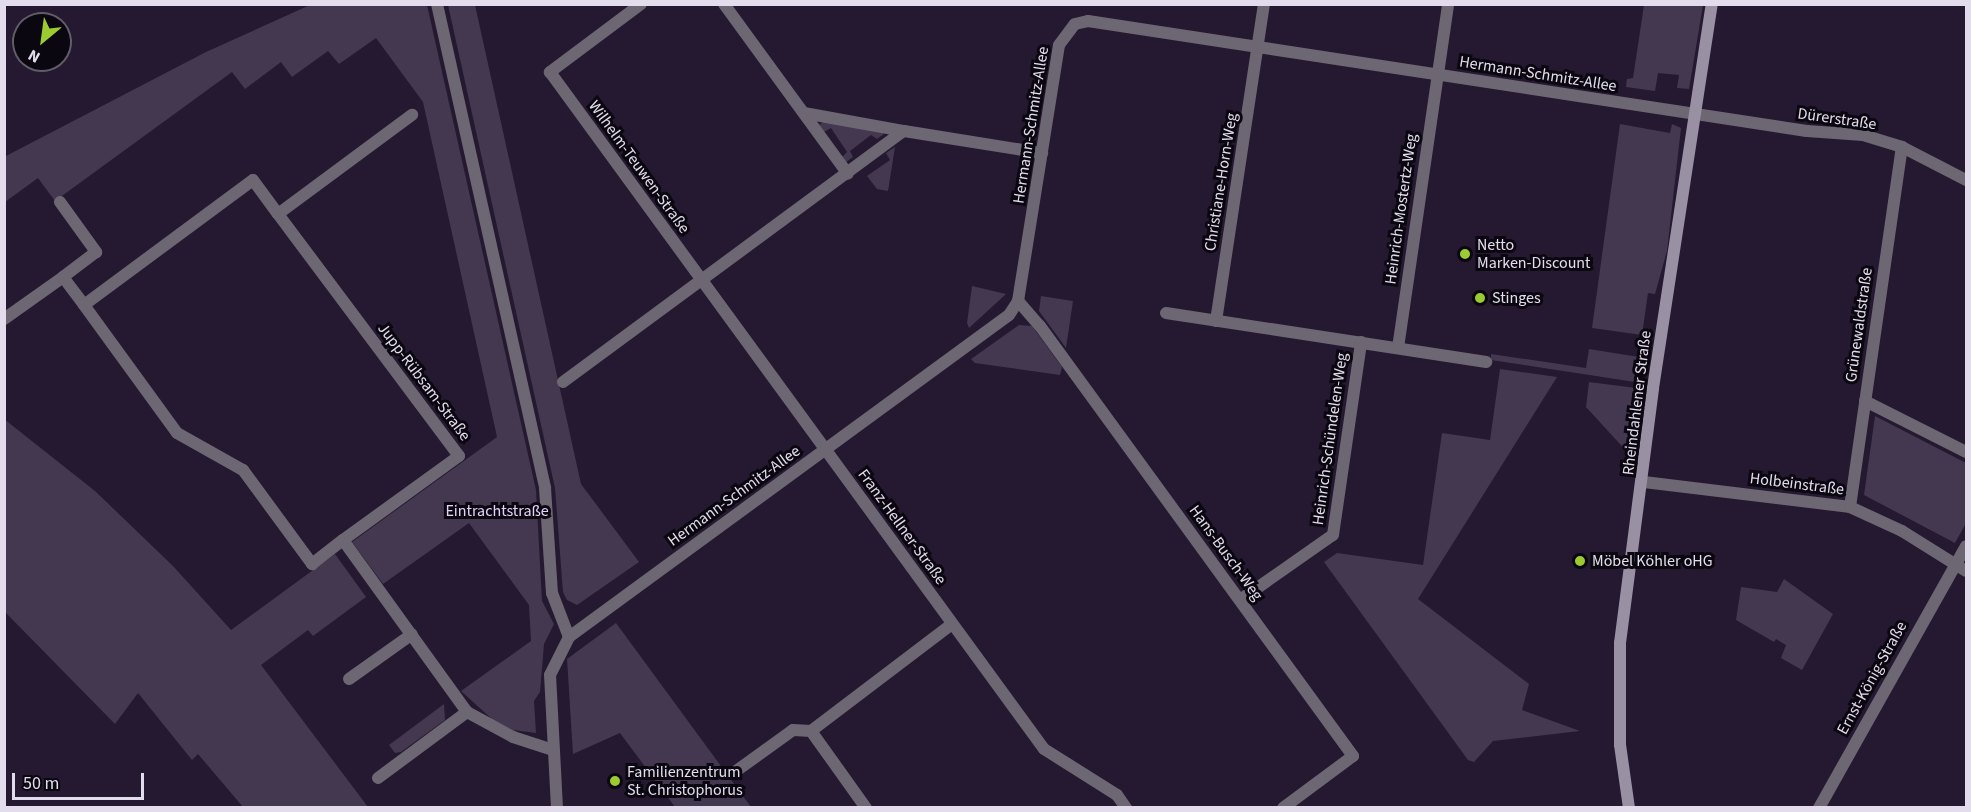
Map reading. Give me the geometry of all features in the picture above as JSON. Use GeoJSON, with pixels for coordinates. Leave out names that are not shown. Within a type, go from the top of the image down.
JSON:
{"type":"FeatureCollection","features":[{"type":"Feature","properties":{"kind":"main road","name":"Rheindahlener Straße"},"geometry":{"type":"LineString","coordinates":[[1629,807],[1620,745],[1620,643],[1644,482],[1653,388],[1712,4]]}},
{"type":"Feature","properties":{"kind":"street"},"geometry":{"type":"LineString","coordinates":[[437,4],[544,488],[552,593],[569,637],[550,675],[557,807]]}},
{"type":"Feature","properties":{"kind":"street","name":"Wilhelm-Teuwen-Straße"},"geometry":{"type":"LineString","coordinates":[[641,4],[550,72],[825,449]]}},
{"type":"Feature","properties":{"kind":"street"},"geometry":{"type":"LineString","coordinates":[[724,4],[848,174]]}},
{"type":"Feature","properties":{"kind":"street","name":"Christiane-Horn-Weg"},"geometry":{"type":"LineString","coordinates":[[1216,321],[1264,4]]}},
{"type":"Feature","properties":{"kind":"street","name":"Heinrich-Mostertz-Weg"},"geometry":{"type":"LineString","coordinates":[[1398,348],[1448,4]]}},
{"type":"Feature","properties":{"kind":"street","name":"Hermann-Schmitz-Allee"},"geometry":{"type":"LineString","coordinates":[[569,637],[1009,315],[1018,301],[1059,45],[1075,24],[1088,21],[1696,114]]}},
{"type":"Feature","properties":{"kind":"street"},"geometry":{"type":"LineString","coordinates":[[804,113],[1042,153]]}},
{"type":"Feature","properties":{"kind":"street","name":"Dürerstraße"},"geometry":{"type":"LineString","coordinates":[[1696,114],[1807,131],[1863,135],[1902,147],[1966,180]]}},
{"type":"Feature","properties":{"kind":"street"},"geometry":{"type":"LineString","coordinates":[[278,214],[412,115]]}},
{"type":"Feature","properties":{"kind":"street"},"geometry":{"type":"LineString","coordinates":[[563,382],[904,131]]}},
{"type":"Feature","properties":{"kind":"street","name":"Grünewaldstraße"},"geometry":{"type":"LineString","coordinates":[[1850,507],[1902,147]]}},
{"type":"Feature","properties":{"kind":"street","name":"Jupp-Rübsam-Straße"},"geometry":{"type":"LineString","coordinates":[[63,277],[177,434],[243,470],[312,564],[459,456],[253,180],[84,305]]}},
{"type":"Feature","properties":{"kind":"street"},"geometry":{"type":"LineString","coordinates":[[4,319],[96,252],[60,202]]}},
{"type":"Feature","properties":{"kind":"street","name":"Hans-Busch-Weg"},"geometry":{"type":"LineString","coordinates":[[1018,301],[1040,326],[1353,756],[1283,807]]}},
{"type":"Feature","properties":{"kind":"street","name":"Heinrich-Schündelen-Weg"},"geometry":{"type":"LineString","coordinates":[[1166,313],[1486,362]]}},
{"type":"Feature","properties":{"kind":"street","name":"Heinrich-Schündelen-Weg"},"geometry":{"type":"LineString","coordinates":[[1240,600],[1333,535],[1361,342]]}},
{"type":"Feature","properties":{"kind":"street"},"geometry":{"type":"LineString","coordinates":[[1865,401],[1966,452]]}},
{"type":"Feature","properties":{"kind":"street","name":"Franz-Hellner-Straße"},"geometry":{"type":"LineString","coordinates":[[825,449],[1044,750],[1116,795],[1126,807]]}},
{"type":"Feature","properties":{"kind":"street","name":"Holbeinstraße"},"geometry":{"type":"LineString","coordinates":[[1644,482],[1850,507],[1902,531],[1961,568]]}},
{"type":"Feature","properties":{"kind":"street"},"geometry":{"type":"LineString","coordinates":[[343,540],[467,712],[513,737],[554,750]]}},
{"type":"Feature","properties":{"kind":"street","name":"Ernst-König-Straße"},"geometry":{"type":"LineString","coordinates":[[1819,807],[1961,568],[1966,546]]}},
{"type":"Feature","properties":{"kind":"street"},"geometry":{"type":"LineString","coordinates":[[732,774],[793,730],[811,731],[952,624]]}},
{"type":"Feature","properties":{"kind":"street"},"geometry":{"type":"LineString","coordinates":[[349,679],[411,634]]}},
{"type":"Feature","properties":{"kind":"street"},"geometry":{"type":"LineString","coordinates":[[378,778],[467,712]]}},
{"type":"Feature","properties":{"kind":"street"},"geometry":{"type":"LineString","coordinates":[[811,731],[866,807]]}},
{"type":"Feature","properties":{"kind":"green space","name":"Eintrachtstraße"},"geometry":{"type":"Polygon","coordinates":[[[310,5],[427,5],[536,490],[542,601],[554,624],[544,644],[540,692],[534,701],[536,733],[513,730],[493,720],[461,691],[531,641],[529,605],[469,523],[383,584],[352,542],[497,437],[423,102],[376,38],[339,64],[328,51],[292,77],[281,62],[245,89],[232,72],[55,201],[38,178],[5,202],[4,157],[206,52],[310,5]]]}},
{"type":"Feature","properties":{"kind":"green space"},"geometry":{"type":"Polygon","coordinates":[[[448,5],[475,5],[581,484],[639,562],[577,605],[567,600],[563,592],[555,488],[448,5]]]}},
{"type":"Feature","properties":{"kind":"green space"},"geometry":{"type":"Polygon","coordinates":[[[1644,5],[1703,5],[1689,89],[1677,88],[1679,75],[1658,73],[1655,91],[1626,87],[1627,79],[1633,78],[1644,5]]]}},
{"type":"Feature","properties":{"kind":"green space"},"geometry":{"type":"Polygon","coordinates":[[[823,122],[881,131],[884,134],[877,139],[871,135],[850,151],[853,157],[846,162],[842,157],[847,152],[831,128],[824,132],[819,125],[823,122]]]}},
{"type":"Feature","properties":{"kind":"green space"},"geometry":{"type":"Polygon","coordinates":[[[1620,124],[1670,133],[1672,124],[1681,128],[1667,251],[1655,294],[1648,293],[1642,335],[1592,328],[1620,124]]]}},
{"type":"Feature","properties":{"kind":"green space"},"geometry":{"type":"Polygon","coordinates":[[[895,147],[888,191],[877,189],[867,176],[890,160],[886,153],[895,147]]]}},
{"type":"Feature","properties":{"kind":"green space"},"geometry":{"type":"Polygon","coordinates":[[[972,286],[1006,294],[969,328],[967,323],[972,286]]]}},
{"type":"Feature","properties":{"kind":"green space"},"geometry":{"type":"Polygon","coordinates":[[[1041,296],[1073,301],[1066,348],[1039,311],[1041,296]]]}},
{"type":"Feature","properties":{"kind":"green space"},"geometry":{"type":"Polygon","coordinates":[[[1019,325],[1032,326],[1062,367],[1060,375],[975,363],[971,359],[1019,325]]]}},
{"type":"Feature","properties":{"kind":"green space"},"geometry":{"type":"Polygon","coordinates":[[[1589,349],[1639,357],[1635,382],[1491,360],[1491,354],[1586,368],[1589,349]]]}},
{"type":"Feature","properties":{"kind":"green space"},"geometry":{"type":"Polygon","coordinates":[[[1500,369],[1557,377],[1418,599],[1529,684],[1522,710],[1580,731],[1493,741],[1474,762],[1468,760],[1324,562],[1337,553],[1423,565],[1442,433],[1490,440],[1500,369]]]}},
{"type":"Feature","properties":{"kind":"green space"},"geometry":{"type":"Polygon","coordinates":[[[1589,382],[1636,388],[1630,455],[1586,407],[1589,382]]]}},
{"type":"Feature","properties":{"kind":"green space"},"geometry":{"type":"Polygon","coordinates":[[[1875,416],[1966,463],[1966,523],[1955,543],[1864,495],[1875,416]]]}},
{"type":"Feature","properties":{"kind":"green space"},"geometry":{"type":"Polygon","coordinates":[[[4,419],[95,491],[173,566],[231,630],[335,554],[366,597],[313,636],[308,630],[261,665],[368,807],[243,807],[198,754],[192,760],[138,693],[115,724],[5,612],[4,419]]]}},
{"type":"Feature","properties":{"kind":"green space"},"geometry":{"type":"Polygon","coordinates":[[[1784,579],[1833,614],[1802,670],[1781,658],[1786,645],[1776,639],[1774,642],[1736,620],[1741,587],[1777,592],[1784,579]]]}},
{"type":"Feature","properties":{"kind":"green space"},"geometry":{"type":"Polygon","coordinates":[[[616,623],[751,807],[675,807],[620,733],[573,754],[567,659],[616,623]]]}},
{"type":"Feature","properties":{"kind":"green space"},"geometry":{"type":"Polygon","coordinates":[[[444,704],[445,720],[401,752],[395,753],[389,745],[444,704]]]}},
{"type":"Feature","properties":{"kind":"place","name":"Netto Marken-Discount"},"geometry":{"type":"Point","coordinates":[1465,254]}},
{"type":"Feature","properties":{"kind":"place","name":"Stinges"},"geometry":{"type":"Point","coordinates":[1480,298]}},
{"type":"Feature","properties":{"kind":"place","name":"Möbel Köhler oHG"},"geometry":{"type":"Point","coordinates":[1580,561]}},
{"type":"Feature","properties":{"kind":"place","name":"Familienzentrum St. Christophorus"},"geometry":{"type":"Point","coordinates":[615,781]}}]}
